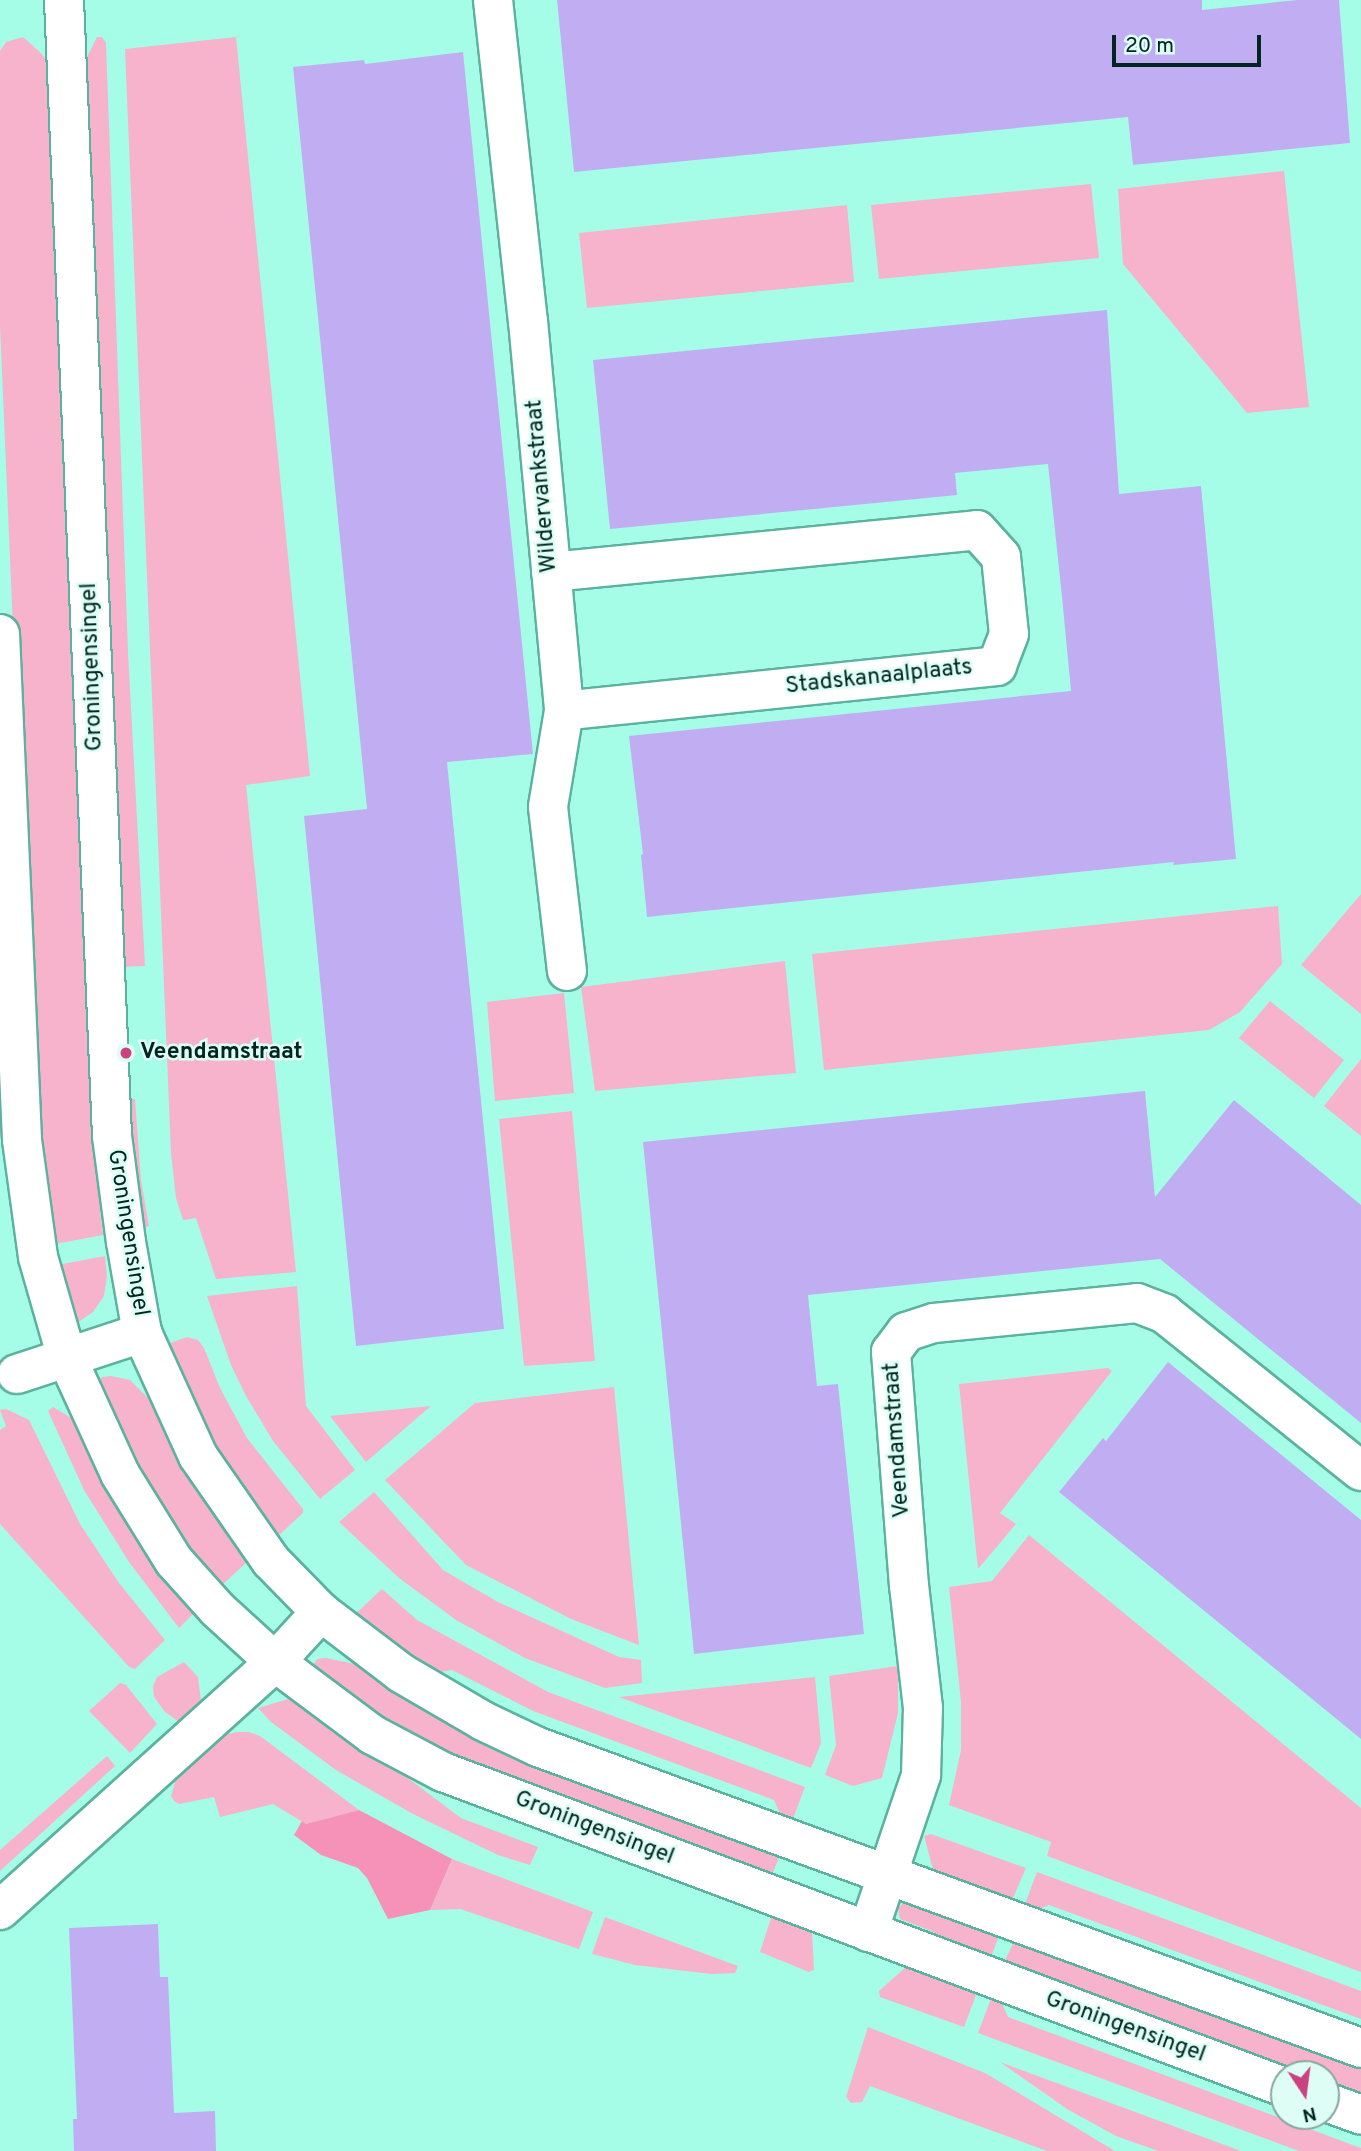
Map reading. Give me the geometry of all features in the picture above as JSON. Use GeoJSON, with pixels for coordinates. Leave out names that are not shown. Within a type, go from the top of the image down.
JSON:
{"type":"FeatureCollection","features":[{"type":"Feature","properties":{"kind":"street","name":"Groningensingel"},"geometry":{"type":"LineString","coordinates":[[64,0],[112,1136],[126,1242],[142,1333],[198,1456],[271,1561],[321,1612],[401,1673],[483,1721],[538,1747],[1361,2048]]}},
{"type":"Feature","properties":{"kind":"street","name":"Wildervankstraat"},"geometry":{"type":"LineString","coordinates":[[493,0],[564,711],[548,807],[567,971]]}},
{"type":"Feature","properties":{"kind":"street","name":"Stadskanaalplaats"},"geometry":{"type":"LineString","coordinates":[[551,572],[977,530],[1001,556],[1009,634],[997,666],[564,711]]}},
{"type":"Feature","properties":{"kind":"street","name":"Groningensingel"},"geometry":{"type":"LineString","coordinates":[[0,634],[22,1140],[38,1257],[67,1358],[120,1474],[174,1561],[217,1609],[275,1662],[373,1735],[443,1772],[1270,2082]]}},
{"type":"Feature","properties":{"kind":"street","name":"Veendamstraat"},"geometry":{"type":"LineString","coordinates":[[868,1932],[921,1775],[923,1722],[891,1352],[906,1332],[934,1322],[1137,1303],[1165,1314],[1361,1471]]}},
{"type":"Feature","properties":{"kind":"street","name":"Groningensingel"},"geometry":{"type":"LineString","coordinates":[[17,1374],[142,1333]]}},
{"type":"Feature","properties":{"kind":"street"},"geometry":{"type":"LineString","coordinates":[[0,1910],[275,1662],[321,1612]]}},
{"type":"Feature","properties":{"kind":"street"},"geometry":{"type":"LineString","coordinates":[[1340,2107],[1361,2115]]}},
{"type":"Feature","properties":{"kind":"shaded area"},"geometry":{"type":"Polygon","coordinates":[[[23,37],[41,53],[50,66],[103,1173],[100,1211],[103,1235],[50,1245],[41,1191],[27,957],[0,325],[0,51],[6,42],[23,37]]]}},
{"type":"Feature","properties":{"kind":"shaded area"},"geometry":{"type":"Polygon","coordinates":[[[97,37],[102,37],[106,43],[128,652],[145,966],[121,967],[83,75],[88,55],[97,37]]]}},
{"type":"Feature","properties":{"kind":"shaded area"},"geometry":{"type":"Polygon","coordinates":[[[236,37],[310,776],[246,785],[296,1272],[216,1279],[196,1218],[183,1220],[176,1198],[171,1153],[125,49],[236,37]]]}},
{"type":"Feature","properties":{"kind":"shaded area"},"geometry":{"type":"Polygon","coordinates":[[[1284,171],[1309,407],[1247,413],[1123,264],[1118,189],[1284,171]]]}},
{"type":"Feature","properties":{"kind":"shaded area"},"geometry":{"type":"Polygon","coordinates":[[[1091,184],[1099,258],[879,279],[871,205],[1091,184]]]}},
{"type":"Feature","properties":{"kind":"shaded area"},"geometry":{"type":"Polygon","coordinates":[[[847,205],[854,282],[587,308],[579,233],[847,205]]]}},
{"type":"Feature","properties":{"kind":"shaded area"},"geometry":{"type":"Polygon","coordinates":[[[1361,894],[1361,1014],[1301,965],[1361,894]]]}},
{"type":"Feature","properties":{"kind":"shaded area"},"geometry":{"type":"Polygon","coordinates":[[[1278,906],[1282,964],[1240,1012],[1209,1030],[824,1070],[812,954],[1278,906]]]}},
{"type":"Feature","properties":{"kind":"shaded area"},"geometry":{"type":"Polygon","coordinates":[[[785,961],[796,1073],[595,1091],[581,987],[785,961]]]}},
{"type":"Feature","properties":{"kind":"shaded area"},"geometry":{"type":"Polygon","coordinates":[[[564,993],[574,1093],[495,1101],[487,1002],[564,993]]]}},
{"type":"Feature","properties":{"kind":"shaded area"},"geometry":{"type":"Polygon","coordinates":[[[1270,1001],[1344,1060],[1314,1098],[1239,1038],[1270,1001]]]}},
{"type":"Feature","properties":{"kind":"shaded area"},"geometry":{"type":"Polygon","coordinates":[[[1361,1059],[1361,1136],[1324,1106],[1361,1059]]]}},
{"type":"Feature","properties":{"kind":"shaded area"},"geometry":{"type":"Polygon","coordinates":[[[125,1099],[135,1099],[141,1180],[149,1226],[139,1229],[125,1099]]]}},
{"type":"Feature","properties":{"kind":"shaded area"},"geometry":{"type":"Polygon","coordinates":[[[572,1111],[595,1361],[524,1366],[499,1119],[572,1111]]]}},
{"type":"Feature","properties":{"kind":"shaded area"},"geometry":{"type":"Polygon","coordinates":[[[105,1256],[107,1276],[104,1296],[93,1312],[77,1323],[72,1322],[57,1265],[105,1256]]]}},
{"type":"Feature","properties":{"kind":"shaded area"},"geometry":{"type":"Polygon","coordinates":[[[297,1286],[306,1406],[355,1470],[320,1499],[273,1441],[246,1396],[231,1365],[207,1296],[297,1286]]]}},
{"type":"Feature","properties":{"kind":"shaded area"},"geometry":{"type":"Polygon","coordinates":[[[187,1337],[198,1340],[204,1348],[220,1388],[247,1438],[303,1509],[303,1513],[276,1538],[209,1444],[165,1345],[187,1337]]]}},
{"type":"Feature","properties":{"kind":"shaded area"},"geometry":{"type":"Polygon","coordinates":[[[1108,1368],[1112,1371],[1000,1513],[1016,1524],[978,1569],[959,1384],[1108,1368]]]}},
{"type":"Feature","properties":{"kind":"shaded area"},"geometry":{"type":"Polygon","coordinates":[[[102,1377],[130,1380],[156,1406],[248,1561],[220,1587],[167,1519],[130,1462],[98,1382],[102,1377]]]}},
{"type":"Feature","properties":{"kind":"shaded area"},"geometry":{"type":"Polygon","coordinates":[[[614,1387],[639,1645],[571,1619],[466,1565],[385,1480],[475,1403],[614,1387]]]}},
{"type":"Feature","properties":{"kind":"shaded area"},"geometry":{"type":"Polygon","coordinates":[[[431,1406],[366,1462],[330,1416],[431,1406]]]}},
{"type":"Feature","properties":{"kind":"shaded area"},"geometry":{"type":"Polygon","coordinates":[[[53,1407],[75,1420],[84,1442],[122,1507],[197,1610],[179,1628],[129,1562],[84,1490],[48,1411],[53,1407]]]}},
{"type":"Feature","properties":{"kind":"shaded area"},"geometry":{"type":"Polygon","coordinates":[[[6,1409],[29,1420],[80,1524],[119,1583],[165,1640],[135,1669],[129,1667],[0,1524],[0,1430],[6,1426],[0,1410],[6,1409]]]}},
{"type":"Feature","properties":{"kind":"shaded area"},"geometry":{"type":"Polygon","coordinates":[[[374,1492],[443,1570],[498,1602],[619,1657],[641,1660],[642,1683],[605,1688],[525,1658],[456,1620],[399,1578],[339,1522],[374,1492]]]}},
{"type":"Feature","properties":{"kind":"shaded area"},"geometry":{"type":"Polygon","coordinates":[[[1029,1535],[1361,1808],[1361,1972],[1047,1856],[1051,1842],[949,1805],[961,1750],[961,1702],[949,1587],[992,1581],[1029,1535]]]}},
{"type":"Feature","properties":{"kind":"shaded area"},"geometry":{"type":"Polygon","coordinates":[[[382,1589],[417,1620],[548,1692],[805,1787],[791,1824],[785,1825],[774,1800],[533,1711],[452,1670],[429,1674],[352,1617],[382,1589]]]}},
{"type":"Feature","properties":{"kind":"shaded area"},"geometry":{"type":"Polygon","coordinates":[[[326,1658],[360,1665],[776,1854],[779,1858],[771,1877],[459,1762],[385,1722],[315,1670],[313,1665],[317,1659],[326,1658]]]}},
{"type":"Feature","properties":{"kind":"shaded area"},"geometry":{"type":"Polygon","coordinates":[[[184,1662],[198,1677],[201,1701],[182,1724],[165,1712],[154,1697],[153,1686],[157,1677],[184,1662]]]}},
{"type":"Feature","properties":{"kind":"shaded area"},"geometry":{"type":"Polygon","coordinates":[[[898,1666],[898,1713],[882,1778],[853,1786],[825,1775],[836,1745],[829,1676],[898,1666]]]}},
{"type":"Feature","properties":{"kind":"shaded area"},"geometry":{"type":"Polygon","coordinates":[[[815,1677],[821,1743],[811,1768],[619,1697],[815,1677]]]}},
{"type":"Feature","properties":{"kind":"shaded area"},"geometry":{"type":"Polygon","coordinates":[[[120,1683],[126,1685],[157,1724],[130,1753],[89,1711],[120,1683]]]}},
{"type":"Feature","properties":{"kind":"shaded area"},"geometry":{"type":"Polygon","coordinates":[[[288,1699],[294,1703],[296,1700],[365,1746],[461,1818],[538,1847],[530,1865],[498,1855],[413,1814],[336,1770],[271,1722],[258,1708],[288,1699]]]}},
{"type":"Feature","properties":{"kind":"shaded area"},"geometry":{"type":"Polygon","coordinates":[[[237,1732],[260,1736],[359,1810],[306,1824],[273,1804],[220,1817],[214,1797],[179,1804],[174,1801],[171,1796],[176,1779],[224,1735],[237,1732]]]}},
{"type":"Feature","properties":{"kind":"shaded area"},"geometry":{"type":"Polygon","coordinates":[[[107,1756],[115,1766],[0,1871],[0,1850],[107,1756]]]}},
{"type":"Feature","properties":{"kind":"shaded area"},"geometry":{"type":"Polygon","coordinates":[[[359,1810],[452,1859],[430,1910],[388,1919],[367,1878],[358,1868],[321,1855],[294,1835],[302,1821],[306,1824],[359,1810]]]}},
{"type":"Feature","properties":{"kind":"shaded area"},"geometry":{"type":"Polygon","coordinates":[[[931,1834],[1026,1868],[1010,1905],[934,1873],[924,1836],[931,1834]]]}},
{"type":"Feature","properties":{"kind":"shaded area"},"geometry":{"type":"Polygon","coordinates":[[[452,1859],[593,1912],[579,1949],[460,1909],[430,1910],[452,1859]]]}},
{"type":"Feature","properties":{"kind":"shaded area"},"geometry":{"type":"Polygon","coordinates":[[[1037,1872],[1361,1991],[1361,2019],[1049,1905],[1026,1915],[1022,1912],[1037,1872]]]}},
{"type":"Feature","properties":{"kind":"shaded area"},"geometry":{"type":"Polygon","coordinates":[[[911,1902],[1000,1933],[990,1960],[900,1919],[898,1908],[903,1903],[911,1902]]]}},
{"type":"Feature","properties":{"kind":"shaded area"},"geometry":{"type":"Polygon","coordinates":[[[772,1915],[805,1923],[804,1928],[812,1931],[814,1970],[809,1972],[760,1952],[772,1915]]]}},
{"type":"Feature","properties":{"kind":"shaded area"},"geometry":{"type":"Polygon","coordinates":[[[605,1917],[738,1966],[735,1973],[711,1974],[635,1965],[592,1954],[605,1917]]]}},
{"type":"Feature","properties":{"kind":"shaded area"},"geometry":{"type":"Polygon","coordinates":[[[1015,1939],[1361,2067],[1361,2099],[1340,2091],[1340,2060],[1270,2060],[1270,2065],[1002,1967],[1015,1939]]]}},
{"type":"Feature","properties":{"kind":"shaded area"},"geometry":{"type":"Polygon","coordinates":[[[907,1966],[979,1987],[964,2027],[880,1997],[879,1991],[907,1966]]]}},
{"type":"Feature","properties":{"kind":"shaded area"},"geometry":{"type":"Polygon","coordinates":[[[993,1993],[997,1993],[1008,2017],[1270,2114],[1270,2130],[1312,2130],[1361,2148],[1361,2151],[1299,2151],[978,2033],[993,1993]]]}},
{"type":"Feature","properties":{"kind":"shaded area"},"geometry":{"type":"Polygon","coordinates":[[[868,2027],[985,2073],[1115,2151],[1047,2151],[870,2086],[862,2102],[851,2103],[846,2097],[868,2027]]]}},
{"type":"Feature","properties":{"kind":"shaded area"},"geometry":{"type":"Polygon","coordinates":[[[1000,2062],[1241,2151],[1158,2151],[1116,2136],[1067,2109],[1000,2062]]]}},
{"type":"Feature","properties":{"kind":"building"},"geometry":{"type":"Polygon","coordinates":[[[557,0],[1202,0],[1202,10],[1297,0],[1339,0],[1350,143],[1133,165],[1128,117],[574,172],[557,0]]]}},
{"type":"Feature","properties":{"kind":"building"},"geometry":{"type":"Polygon","coordinates":[[[463,52],[533,754],[447,762],[504,1329],[356,1346],[304,816],[367,809],[293,67],[364,60],[365,64],[463,52]]]}},
{"type":"Feature","properties":{"kind":"building"},"geometry":{"type":"Polygon","coordinates":[[[1107,310],[1119,494],[1201,486],[1236,859],[1173,865],[1174,862],[647,917],[643,854],[629,736],[1071,691],[1062,597],[1048,464],[955,473],[957,495],[610,529],[593,360],[1107,310]]]}},
{"type":"Feature","properties":{"kind":"building"},"geometry":{"type":"Polygon","coordinates":[[[1145,1091],[1155,1197],[1234,1100],[1361,1205],[1361,1423],[1160,1259],[808,1295],[817,1386],[838,1384],[864,1634],[694,1654],[643,1142],[1145,1091]]]}},
{"type":"Feature","properties":{"kind":"building"},"geometry":{"type":"Polygon","coordinates":[[[1168,1362],[1361,1520],[1361,1739],[1059,1492],[1103,1438],[1106,1441],[1168,1362]]]}},
{"type":"Feature","properties":{"kind":"building"},"geometry":{"type":"Polygon","coordinates":[[[158,1924],[160,1977],[168,1977],[174,2113],[215,2111],[216,2151],[74,2151],[73,2119],[77,2119],[69,1928],[158,1924]]]}},
{"type":"Feature","properties":{"kind":"place","name":"Veendamstraat"},"geometry":{"type":"Point","coordinates":[126,1053]}}]}
